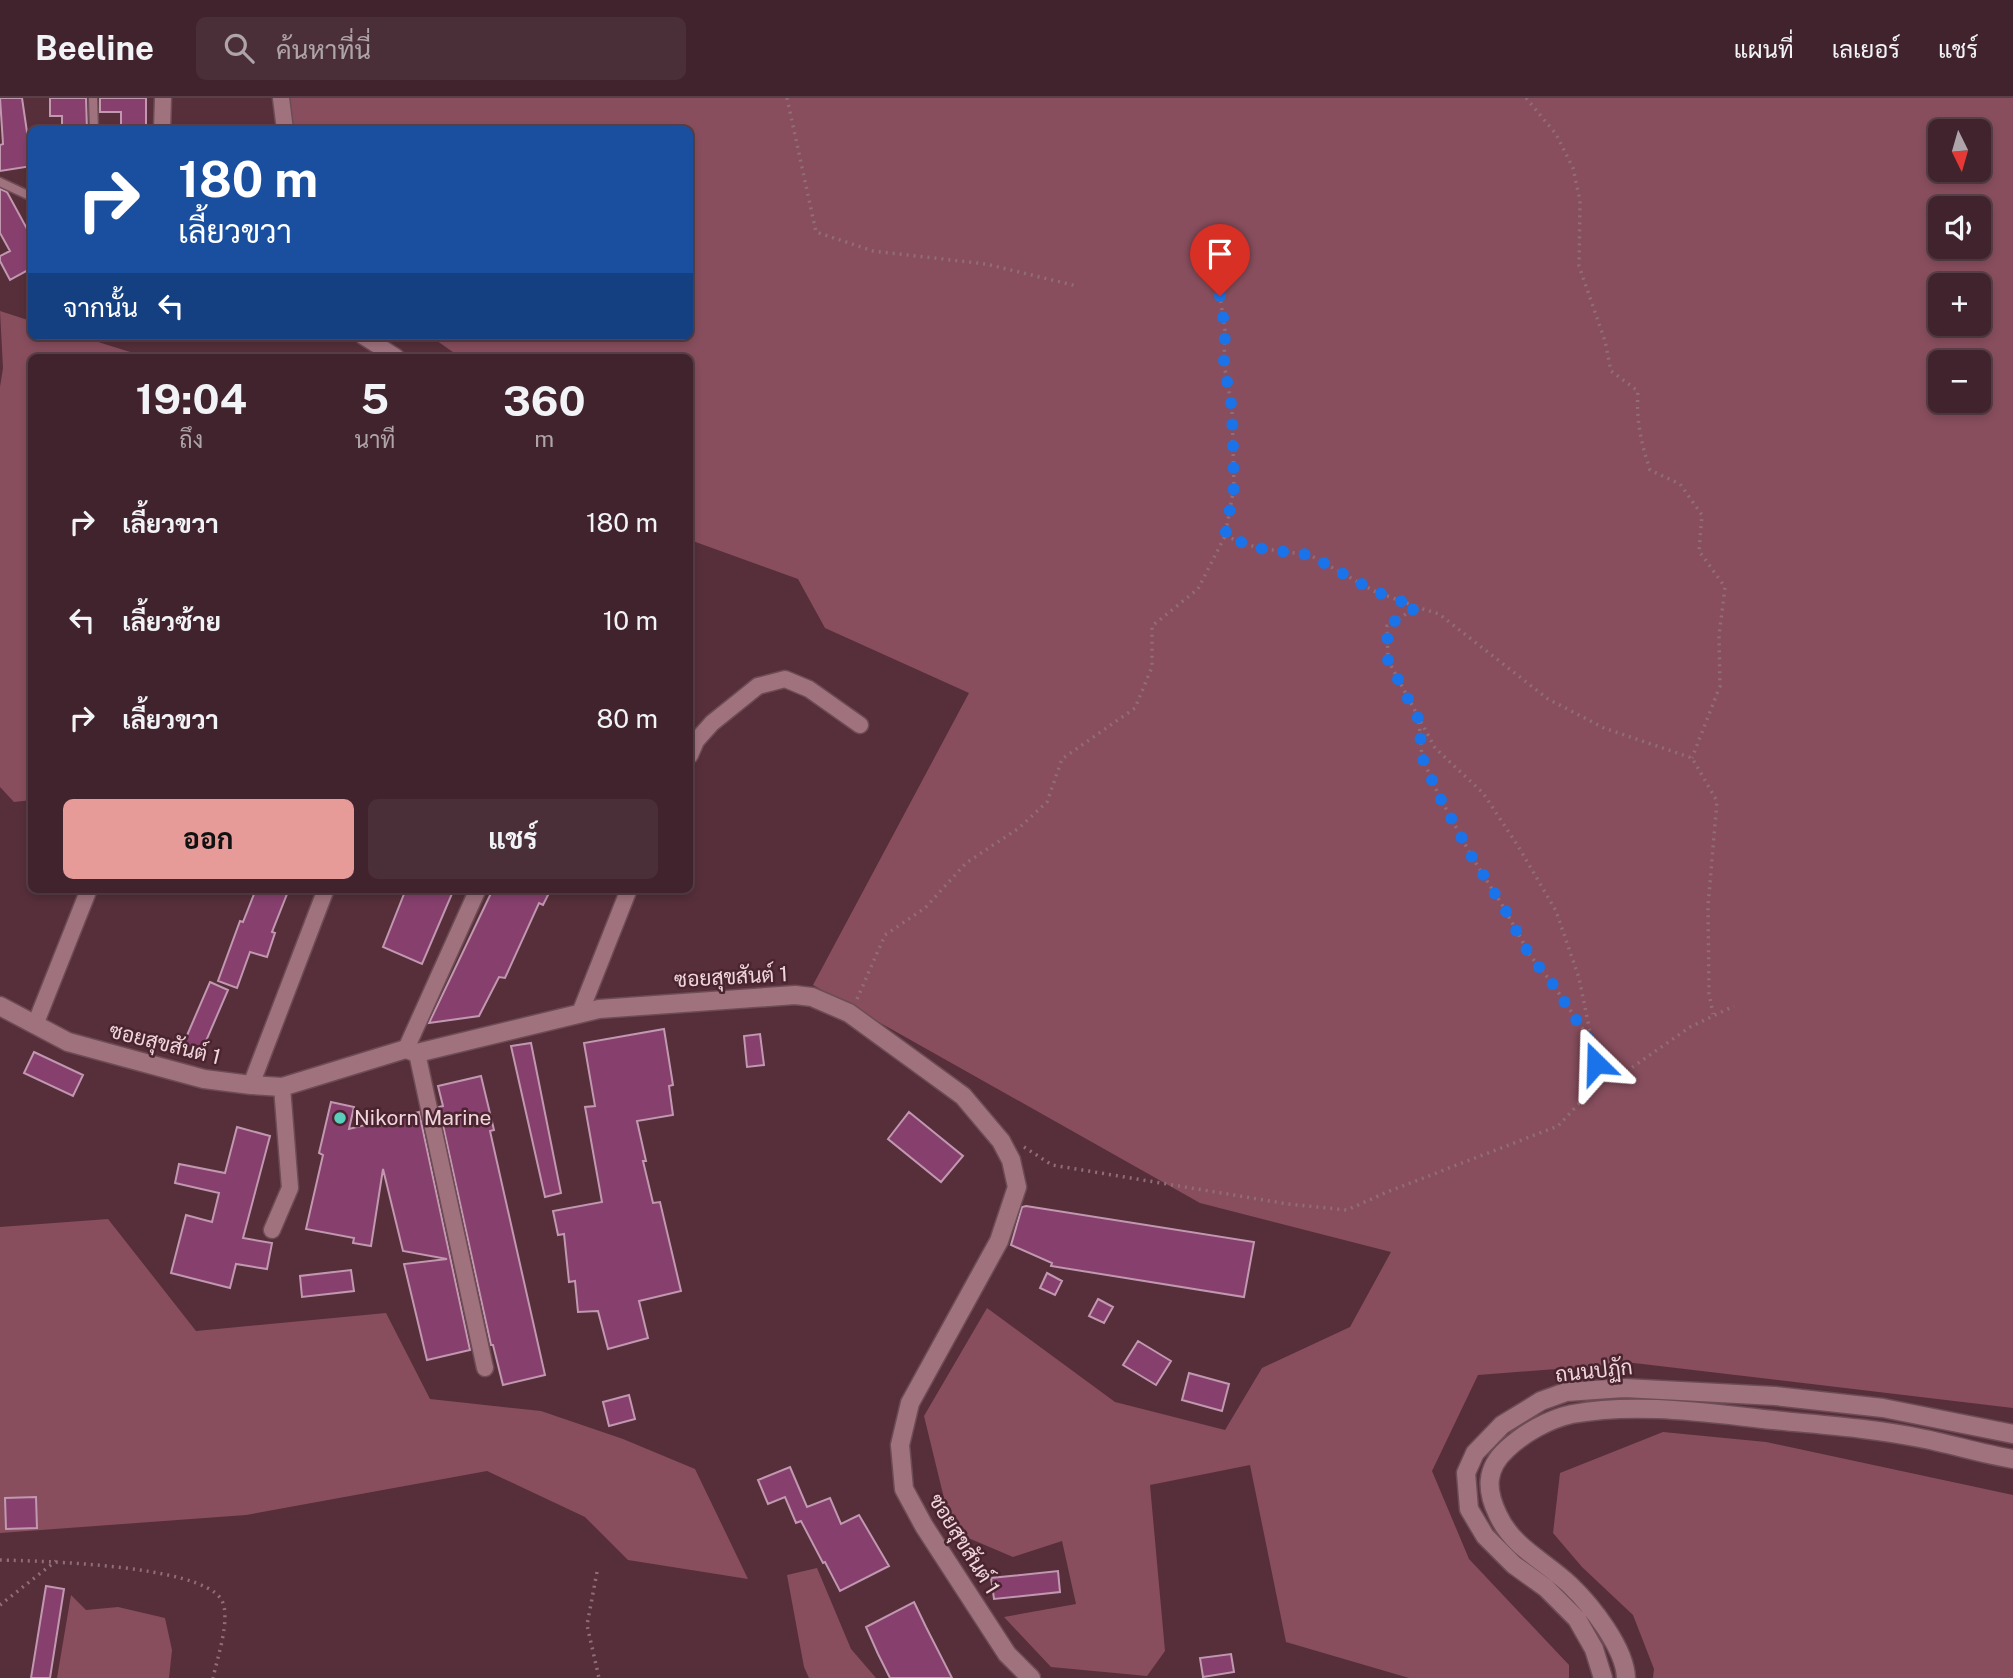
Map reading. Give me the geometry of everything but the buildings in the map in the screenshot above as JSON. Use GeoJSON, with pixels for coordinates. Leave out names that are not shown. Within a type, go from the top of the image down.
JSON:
{"type":"FeatureCollection","features":[{"type":"Feature","properties":{"kind":"street"},"geometry":{"type":"LineString","coordinates":[[162,126],[163,98]]}},
{"type":"Feature","properties":{"kind":"street"},"geometry":{"type":"LineString","coordinates":[[281,98],[284,126]]}},
{"type":"Feature","properties":{"kind":"street"},"geometry":{"type":"LineString","coordinates":[[369,340],[391,354]]}},
{"type":"Feature","properties":{"kind":"street"},"geometry":{"type":"LineString","coordinates":[[693,748],[712,723],[758,686],[785,679],[809,689],[860,725]]}},
{"type":"Feature","properties":{"kind":"street"},"geometry":{"type":"LineString","coordinates":[[35,1025],[87,893]]}},
{"type":"Feature","properties":{"kind":"street"},"geometry":{"type":"LineString","coordinates":[[251,1085],[324,893]]}},
{"type":"Feature","properties":{"kind":"street"},"geometry":{"type":"LineString","coordinates":[[476,893],[411,1051],[485,1368]]}},
{"type":"Feature","properties":{"kind":"street"},"geometry":{"type":"LineString","coordinates":[[580,1013],[627,893]]}},
{"type":"Feature","properties":{"kind":"street","name":"ซอยสุขสันต์ 1"},"geometry":{"type":"LineString","coordinates":[[0,1006],[68,1042],[204,1079],[282,1087],[411,1051],[599,1009],[780,995],[812,997],[849,1013],[962,1096],[1002,1141],[1011,1160],[1017,1187],[999,1241],[910,1403],[900,1445],[904,1489],[924,1526],[1007,1654],[1031,1678]]}},
{"type":"Feature","properties":{"kind":"street"},"geometry":{"type":"LineString","coordinates":[[272,1230],[290,1188],[282,1087]]}},
{"type":"Feature","properties":{"kind":"street","name":"ถนนปฏัก"},"geometry":{"type":"LineString","coordinates":[[1603,1678],[1594,1649],[1577,1619],[1546,1588],[1514,1565],[1485,1536],[1469,1509],[1466,1473],[1475,1453],[1502,1425],[1541,1401],[1566,1392],[1624,1388],[1775,1396],[1884,1408],[2013,1434]]}},
{"type":"Feature","properties":{"kind":"street","name":"ถนนปฏัก"},"geometry":{"type":"LineString","coordinates":[[1626,1678],[1620,1652],[1612,1636],[1571,1586],[1512,1538],[1489,1495],[1489,1474],[1498,1457],[1517,1440],[1544,1424],[1569,1415],[1596,1411],[1683,1410],[1876,1430],[2013,1459]]}},
{"type":"Feature","properties":{"kind":"lane"},"geometry":{"type":"LineString","coordinates":[[93,98],[94,126]]}},
{"type":"Feature","properties":{"kind":"lane"},"geometry":{"type":"LineString","coordinates":[[0,182],[28,195]]}},
{"type":"Feature","properties":{"kind":"path"},"geometry":{"type":"LineString","coordinates":[[787,98],[816,232],[873,251],[986,264],[1077,286]]}},
{"type":"Feature","properties":{"kind":"path"},"geometry":{"type":"LineString","coordinates":[[1526,98],[1556,134],[1573,168],[1580,201],[1580,267],[1605,341],[1611,371],[1638,391],[1636,414],[1650,470],[1680,484],[1702,515],[1699,551],[1725,587],[1719,636],[1720,686],[1692,758]]}},
{"type":"Feature","properties":{"kind":"path"},"geometry":{"type":"LineString","coordinates":[[849,1013],[864,987],[885,934],[925,908],[966,863],[1019,828],[1038,811],[1047,802],[1062,759],[1135,708],[1152,667],[1152,626],[1198,589],[1225,536],[1234,487],[1232,409],[1224,364],[1225,330],[1220,296]]}},
{"type":"Feature","properties":{"kind":"path"},"geometry":{"type":"LineString","coordinates":[[1225,536],[1258,548],[1310,555],[1374,591],[1439,614],[1548,699],[1604,728],[1692,758],[1717,801],[1708,906],[1709,994],[1713,1014]]}},
{"type":"Feature","properties":{"kind":"path"},"geometry":{"type":"LineString","coordinates":[[1417,607],[1387,626],[1388,660],[1435,748],[1483,793],[1556,911],[1579,978],[1600,1081]]}},
{"type":"Feature","properties":{"kind":"path"},"geometry":{"type":"LineString","coordinates":[[1419,720],[1422,757],[1444,804],[1530,956],[1552,983],[1592,1044]]}},
{"type":"Feature","properties":{"kind":"path"},"geometry":{"type":"LineString","coordinates":[[1002,1141],[1025,1147],[1052,1165],[1288,1204],[1347,1210],[1558,1126],[1600,1081],[1627,1071],[1690,1027],[1734,1006]]}},
{"type":"Feature","properties":{"kind":"path"},"geometry":{"type":"LineString","coordinates":[[0,1560],[57,1561],[177,1577],[208,1589],[220,1597],[225,1607],[225,1624],[213,1678]]}},
{"type":"Feature","properties":{"kind":"path"},"geometry":{"type":"LineString","coordinates":[[0,1605],[57,1561]]}},
{"type":"Feature","properties":{"kind":"path"},"geometry":{"type":"LineString","coordinates":[[597,1572],[587,1625],[599,1678]]}},
{"type":"Feature","properties":{"kind":"shaded area"},"geometry":{"type":"Polygon","coordinates":[[[285,98],[2013,98],[2013,1408],[1634,1363],[1478,1375],[1432,1471],[1469,1559],[1569,1665],[1569,1678],[1409,1678],[1286,1642],[1250,1465],[1150,1485],[1165,1651],[1147,1676],[1051,1667],[1004,1617],[1076,1604],[1062,1541],[1013,1557],[952,1531],[924,1416],[987,1308],[1115,1402],[1225,1430],[1262,1368],[1350,1327],[1391,1252],[1200,1203],[813,985],[969,693],[825,628],[798,579],[693,541],[693,354],[456,354],[436,340],[693,340],[693,126],[282,126],[285,98]]]}},
{"type":"Feature","properties":{"kind":"shaded area"},"geometry":{"type":"Polygon","coordinates":[[[0,311],[28,320],[28,340],[92,340],[136,354],[28,354],[28,800],[14,802],[0,787],[0,387],[3,368],[0,311]]]}},
{"type":"Feature","properties":{"kind":"shaded area"},"geometry":{"type":"Polygon","coordinates":[[[108,1219],[196,1331],[386,1313],[430,1399],[541,1411],[623,1439],[695,1469],[748,1579],[628,1560],[585,1517],[487,1471],[246,1515],[0,1533],[0,1227],[108,1219]]]}},
{"type":"Feature","properties":{"kind":"shaded area"},"geometry":{"type":"Polygon","coordinates":[[[1663,1432],[1766,1442],[2013,1495],[2013,1678],[1653,1678],[1654,1669],[1633,1615],[1582,1567],[1553,1533],[1560,1473],[1663,1432]]]}},
{"type":"Feature","properties":{"kind":"shaded area"},"geometry":{"type":"Polygon","coordinates":[[[817,1568],[851,1649],[876,1678],[809,1678],[804,1667],[787,1575],[817,1568]]]}},
{"type":"Feature","properties":{"kind":"shaded area"},"geometry":{"type":"Polygon","coordinates":[[[71,1595],[86,1610],[118,1607],[165,1618],[172,1650],[169,1678],[57,1678],[71,1595]]]}},
{"type":"Feature","properties":{"kind":"place","name":"Nikorn Marine"},"geometry":{"type":"Point","coordinates":[340,1118]}},
{"type":"Feature","properties":{"kind":"route"},"geometry":{"type":"LineString","coordinates":[[1220,296],[1225,330],[1224,364],[1232,409],[1234,487],[1225,536],[1258,548],[1310,555],[1374,591],[1417,607],[1387,626],[1388,660],[1419,720],[1422,757],[1438,794],[1472,857],[1530,956],[1552,983],[1592,1044],[1596,1063]]}}]}
